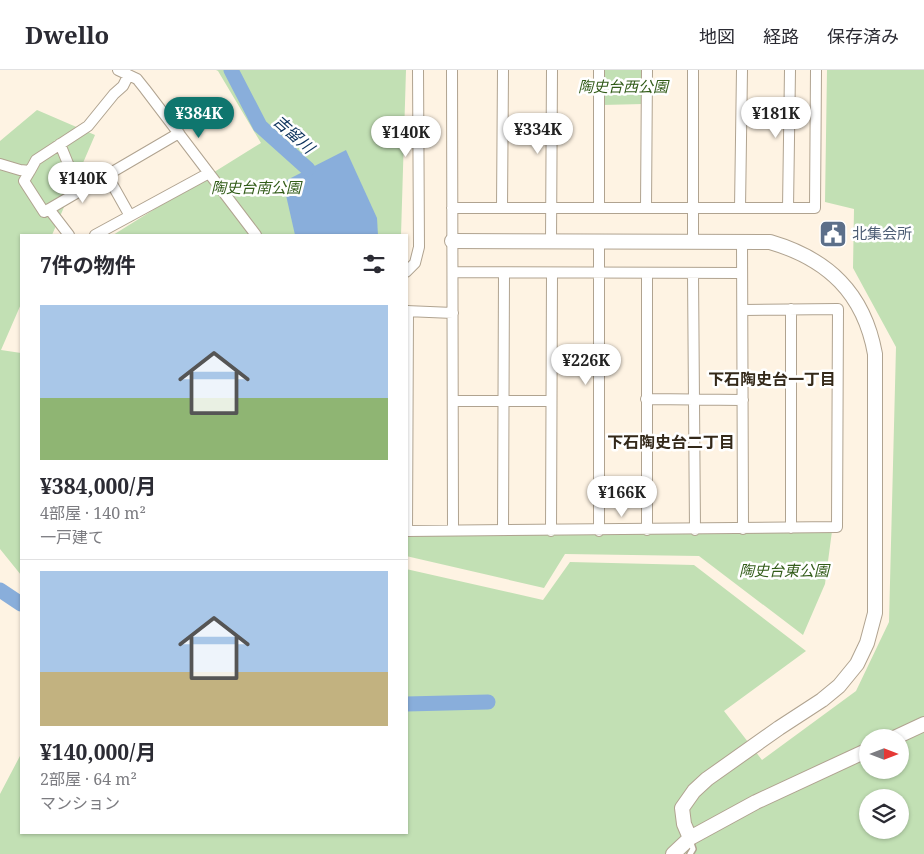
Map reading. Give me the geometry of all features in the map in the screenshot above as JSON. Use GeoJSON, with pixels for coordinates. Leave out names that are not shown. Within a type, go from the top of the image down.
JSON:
{"type":"FeatureCollection","features":[{"type":"Feature","properties":{"kind":"street"},"geometry":{"type":"LineString","coordinates":[[118,70],[137,79],[255,234]]}},
{"type":"Feature","properties":{"kind":"street"},"geometry":{"type":"LineString","coordinates":[[408,270],[414,263],[419,247],[418,70]]}},
{"type":"Feature","properties":{"kind":"street"},"geometry":{"type":"LineString","coordinates":[[452,70],[453,531]]}},
{"type":"Feature","properties":{"kind":"street"},"geometry":{"type":"LineString","coordinates":[[502,208],[503,70]]}},
{"type":"Feature","properties":{"kind":"street"},"geometry":{"type":"LineString","coordinates":[[551,241],[552,70]]}},
{"type":"Feature","properties":{"kind":"street"},"geometry":{"type":"LineString","coordinates":[[599,208],[600,70]]}},
{"type":"Feature","properties":{"kind":"street"},"geometry":{"type":"LineString","coordinates":[[646,208],[647,70]]}},
{"type":"Feature","properties":{"kind":"street"},"geometry":{"type":"LineString","coordinates":[[693,70],[693,240]]}},
{"type":"Feature","properties":{"kind":"street"},"geometry":{"type":"LineString","coordinates":[[740,208],[742,70]]}},
{"type":"Feature","properties":{"kind":"street"},"geometry":{"type":"LineString","coordinates":[[788,208],[790,70]]}},
{"type":"Feature","properties":{"kind":"street"},"geometry":{"type":"LineString","coordinates":[[452,208],[815,208],[816,70]]}},
{"type":"Feature","properties":{"kind":"street"},"geometry":{"type":"LineString","coordinates":[[128,76],[124,86],[114,94],[88,126],[36,160],[24,181],[44,212],[179,133]]}},
{"type":"Feature","properties":{"kind":"street"},"geometry":{"type":"LineString","coordinates":[[60,144],[71,171],[82,190]]}},
{"type":"Feature","properties":{"kind":"street"},"geometry":{"type":"LineString","coordinates":[[0,164],[30,171]]}},
{"type":"Feature","properties":{"kind":"street"},"geometry":{"type":"LineString","coordinates":[[97,234],[209,173]]}},
{"type":"Feature","properties":{"kind":"street"},"geometry":{"type":"LineString","coordinates":[[107,175],[130,216]]}},
{"type":"Feature","properties":{"kind":"street"},"geometry":{"type":"LineString","coordinates":[[49,209],[67,234]]}},
{"type":"Feature","properties":{"kind":"street"},"geometry":{"type":"LineString","coordinates":[[452,241],[693,240],[770,242],[792,248],[814,259],[830,272],[853,297],[871,331],[875,354],[875,612],[867,643],[857,664],[839,686],[822,700],[707,779],[694,791],[682,808],[684,824],[690,838]]}},
{"type":"Feature","properties":{"kind":"street"},"geometry":{"type":"LineString","coordinates":[[599,241],[599,531]]}},
{"type":"Feature","properties":{"kind":"street"},"geometry":{"type":"LineString","coordinates":[[742,241],[743,529]]}},
{"type":"Feature","properties":{"kind":"street"},"geometry":{"type":"LineString","coordinates":[[453,272],[742,274]]}},
{"type":"Feature","properties":{"kind":"street"},"geometry":{"type":"LineString","coordinates":[[503,530],[504,273]]}},
{"type":"Feature","properties":{"kind":"street"},"geometry":{"type":"LineString","coordinates":[[551,531],[552,273]]}},
{"type":"Feature","properties":{"kind":"street"},"geometry":{"type":"LineString","coordinates":[[647,274],[647,530]]}},
{"type":"Feature","properties":{"kind":"street"},"geometry":{"type":"LineString","coordinates":[[693,274],[695,530]]}},
{"type":"Feature","properties":{"kind":"street"},"geometry":{"type":"LineString","coordinates":[[791,308],[791,528]]}},
{"type":"Feature","properties":{"kind":"street"},"geometry":{"type":"LineString","coordinates":[[408,531],[599,531],[837,527],[838,309],[743,310]]}},
{"type":"Feature","properties":{"kind":"street"},"geometry":{"type":"LineString","coordinates":[[408,311],[453,313]]}},
{"type":"Feature","properties":{"kind":"street"},"geometry":{"type":"LineString","coordinates":[[646,399],[743,400]]}},
{"type":"Feature","properties":{"kind":"street"},"geometry":{"type":"LineString","coordinates":[[453,401],[552,401]]}},
{"type":"Feature","properties":{"kind":"street"},"geometry":{"type":"LineString","coordinates":[[909,731],[924,724]]}},
{"type":"Feature","properties":{"kind":"street"},"geometry":{"type":"LineString","coordinates":[[673,854],[690,838],[756,802],[859,754]]}},
{"type":"Feature","properties":{"kind":"lane"},"geometry":{"type":"LineString","coordinates":[[690,838],[693,849],[690,854]]}},
{"type":"Feature","properties":{"kind":"green space","name":"陶史台南公園"},"geometry":{"type":"Polygon","coordinates":[[[216,70],[406,70],[401,234],[115,234],[261,143],[216,70]]]}},
{"type":"Feature","properties":{"kind":"green space","name":"陶史台西公園"},"geometry":{"type":"Polygon","coordinates":[[[602,70],[643,70],[643,104],[602,105],[602,70]]]}},
{"type":"Feature","properties":{"kind":"green space"},"geometry":{"type":"Polygon","coordinates":[[[827,70],[924,70],[924,854],[0,854],[0,794],[20,756],[20,834],[408,834],[408,569],[543,600],[570,562],[694,565],[806,651],[724,711],[762,760],[856,691],[889,622],[896,347],[853,268],[854,209],[825,202],[827,70]]]}},
{"type":"Feature","properties":{"kind":"green space"},"geometry":{"type":"Polygon","coordinates":[[[37,110],[95,135],[52,234],[20,234],[20,306],[1,350],[20,353],[20,574],[0,549],[0,141],[37,110]]]}},
{"type":"Feature","properties":{"kind":"green space","name":"陶史台東公園"},"geometry":{"type":"Polygon","coordinates":[[[832,531],[825,584],[803,635],[699,556],[565,554],[544,588],[408,556],[408,535],[832,531]]]}},
{"type":"Feature","properties":{"kind":"water"},"geometry":{"type":"Polygon","coordinates":[[[346,150],[377,218],[378,234],[295,234],[283,182],[346,150]]]}},
{"type":"Feature","properties":{"kind":"waterway","name":"吉留川"},"geometry":{"type":"LineString","coordinates":[[231,70],[260,126],[308,169]]}},
{"type":"Feature","properties":{"kind":"waterway"},"geometry":{"type":"LineString","coordinates":[[0,590],[20,603]]}},
{"type":"Feature","properties":{"kind":"waterway"},"geometry":{"type":"LineString","coordinates":[[408,704],[488,702]]}},
{"type":"Feature","properties":{"kind":"place","name":"北集会所"},"geometry":{"type":"Point","coordinates":[833,234]}},
{"type":"Feature","properties":{"kind":"district","name":"下石陶史台一丁目"},"geometry":{"type":"Point","coordinates":[772,379]}},
{"type":"Feature","properties":{"kind":"district","name":"下石陶史台二丁目"},"geometry":{"type":"Point","coordinates":[671,442]}}]}
